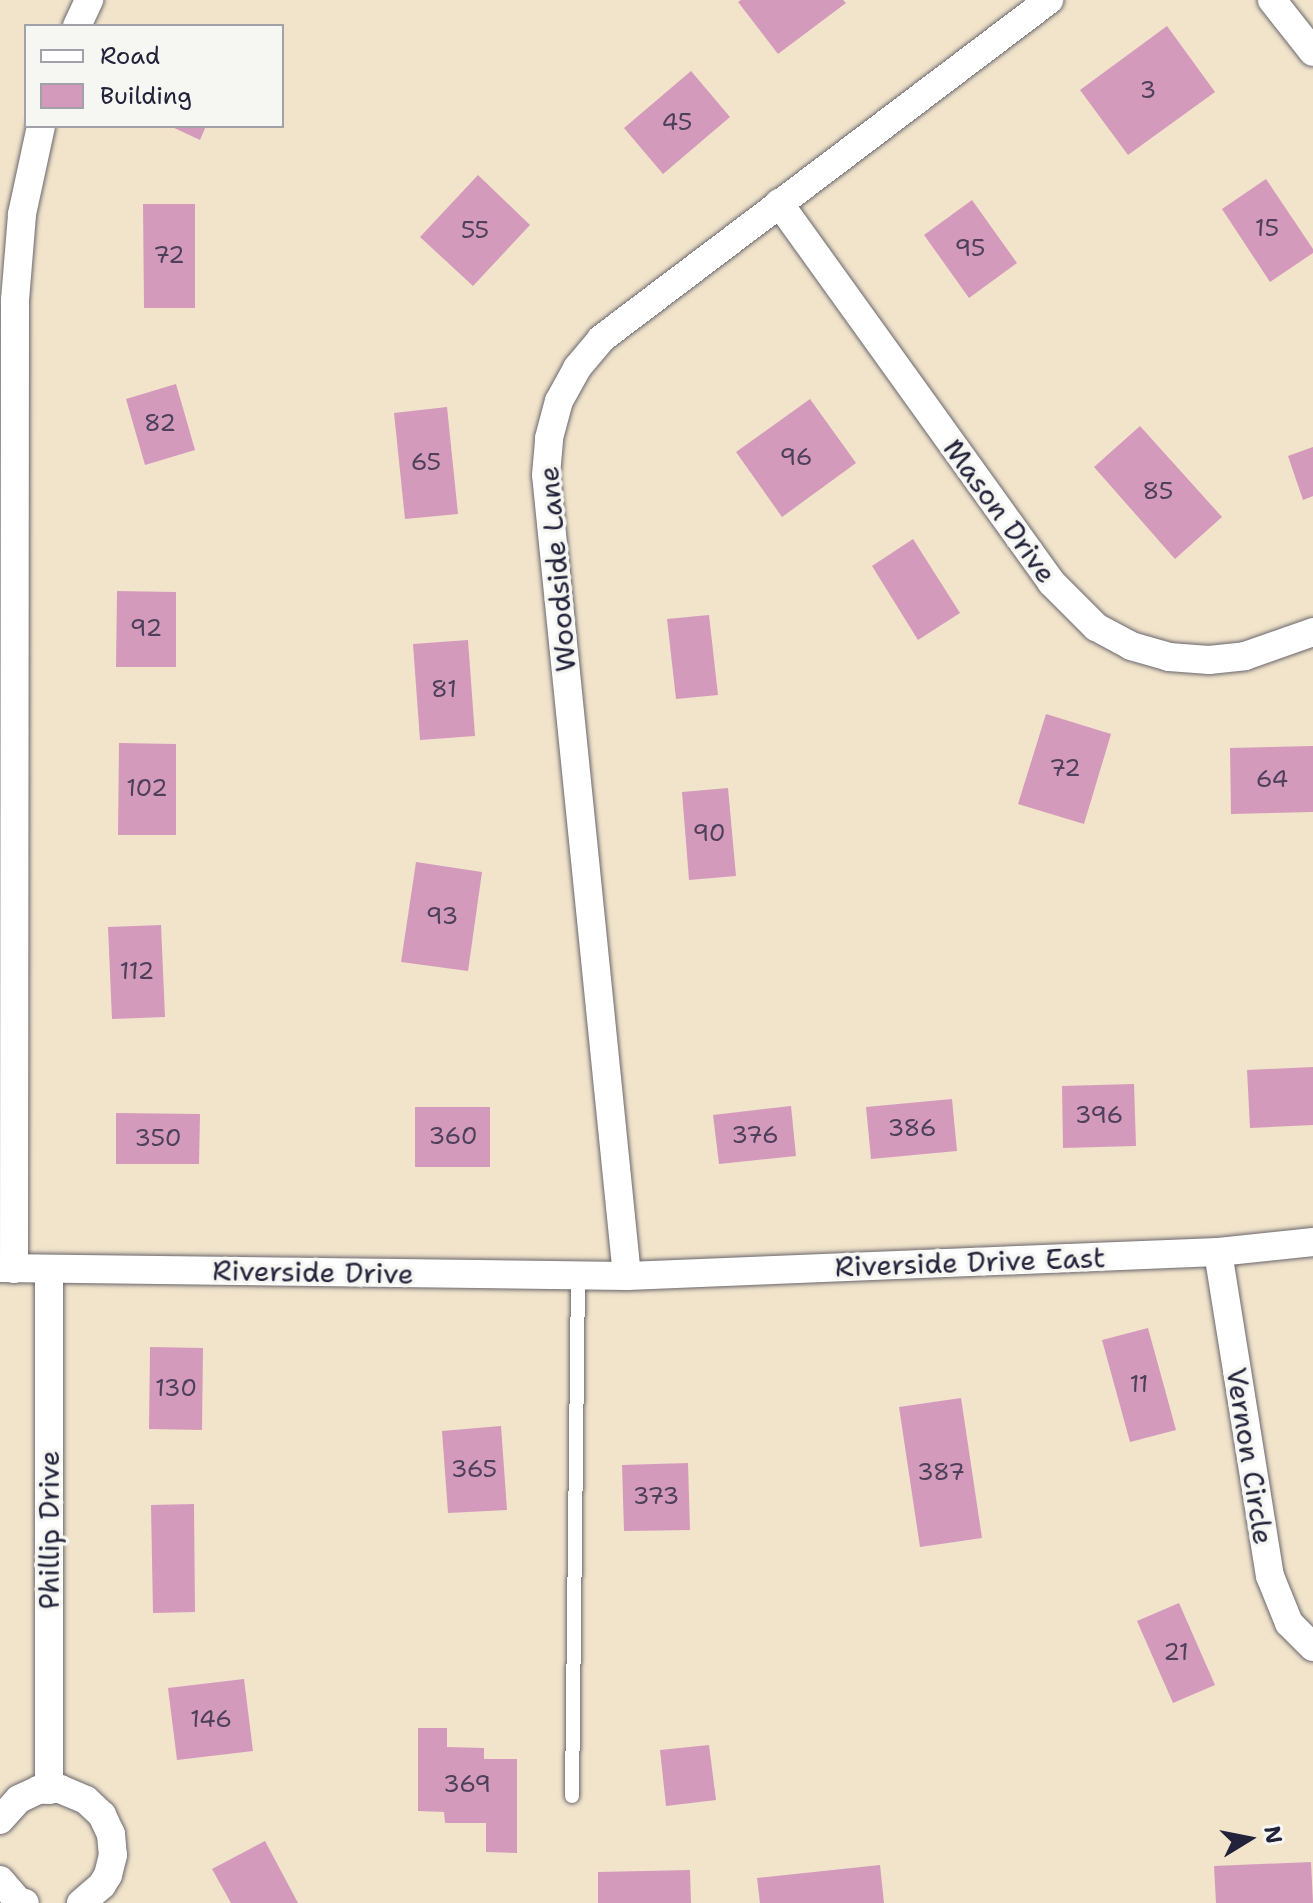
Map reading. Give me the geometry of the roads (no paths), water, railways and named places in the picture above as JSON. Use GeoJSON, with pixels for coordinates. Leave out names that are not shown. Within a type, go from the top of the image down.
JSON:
{"type":"FeatureCollection","features":[{"type":"Feature","properties":{"kind":"street"},"geometry":{"type":"LineString","coordinates":[[78,24],[89,0]]}},
{"type":"Feature","properties":{"kind":"street","name":"Woodside Lane"},"geometry":{"type":"LineString","coordinates":[[627,1276],[546,475],[549,438],[559,401],[577,368],[601,339],[1049,0]]}},
{"type":"Feature","properties":{"kind":"street"},"geometry":{"type":"LineString","coordinates":[[1272,0],[1313,52]]}},
{"type":"Feature","properties":{"kind":"street"},"geometry":{"type":"LineString","coordinates":[[7,1269],[7,744],[15,300],[22,214],[41,128]]}},
{"type":"Feature","properties":{"kind":"street","name":"Mason Drive"},"geometry":{"type":"LineString","coordinates":[[779,203],[1051,582],[1096,627],[1131,646],[1169,657],[1209,660],[1245,656],[1313,632]]}},
{"type":"Feature","properties":{"kind":"street","name":"Riverside Drive East"},"geometry":{"type":"LineString","coordinates":[[627,1276],[1218,1252],[1313,1242]]}},
{"type":"Feature","properties":{"kind":"street","name":"Vernon Circle"},"geometry":{"type":"LineString","coordinates":[[1218,1252],[1270,1576],[1289,1623],[1313,1647]]}},
{"type":"Feature","properties":{"kind":"street","name":"Riverside Drive"},"geometry":{"type":"LineString","coordinates":[[7,1269],[627,1276]]}},
{"type":"Feature","properties":{"kind":"street","name":"Phillip Drive"},"geometry":{"type":"LineString","coordinates":[[49,1270],[49,1790]]}},
{"type":"Feature","properties":{"kind":"street"},"geometry":{"type":"LineString","coordinates":[[0,1820],[19,1799],[60,1789],[86,1800],[102,1815],[111,1834],[113,1855],[102,1885],[81,1903]]}},
{"type":"Feature","properties":{"kind":"street"},"geometry":{"type":"LineString","coordinates":[[0,1880],[18,1901],[25,1903]]}},
{"type":"Feature","properties":{"kind":"lane"},"geometry":{"type":"LineString","coordinates":[[572,1796],[578,1275]]}}]}
